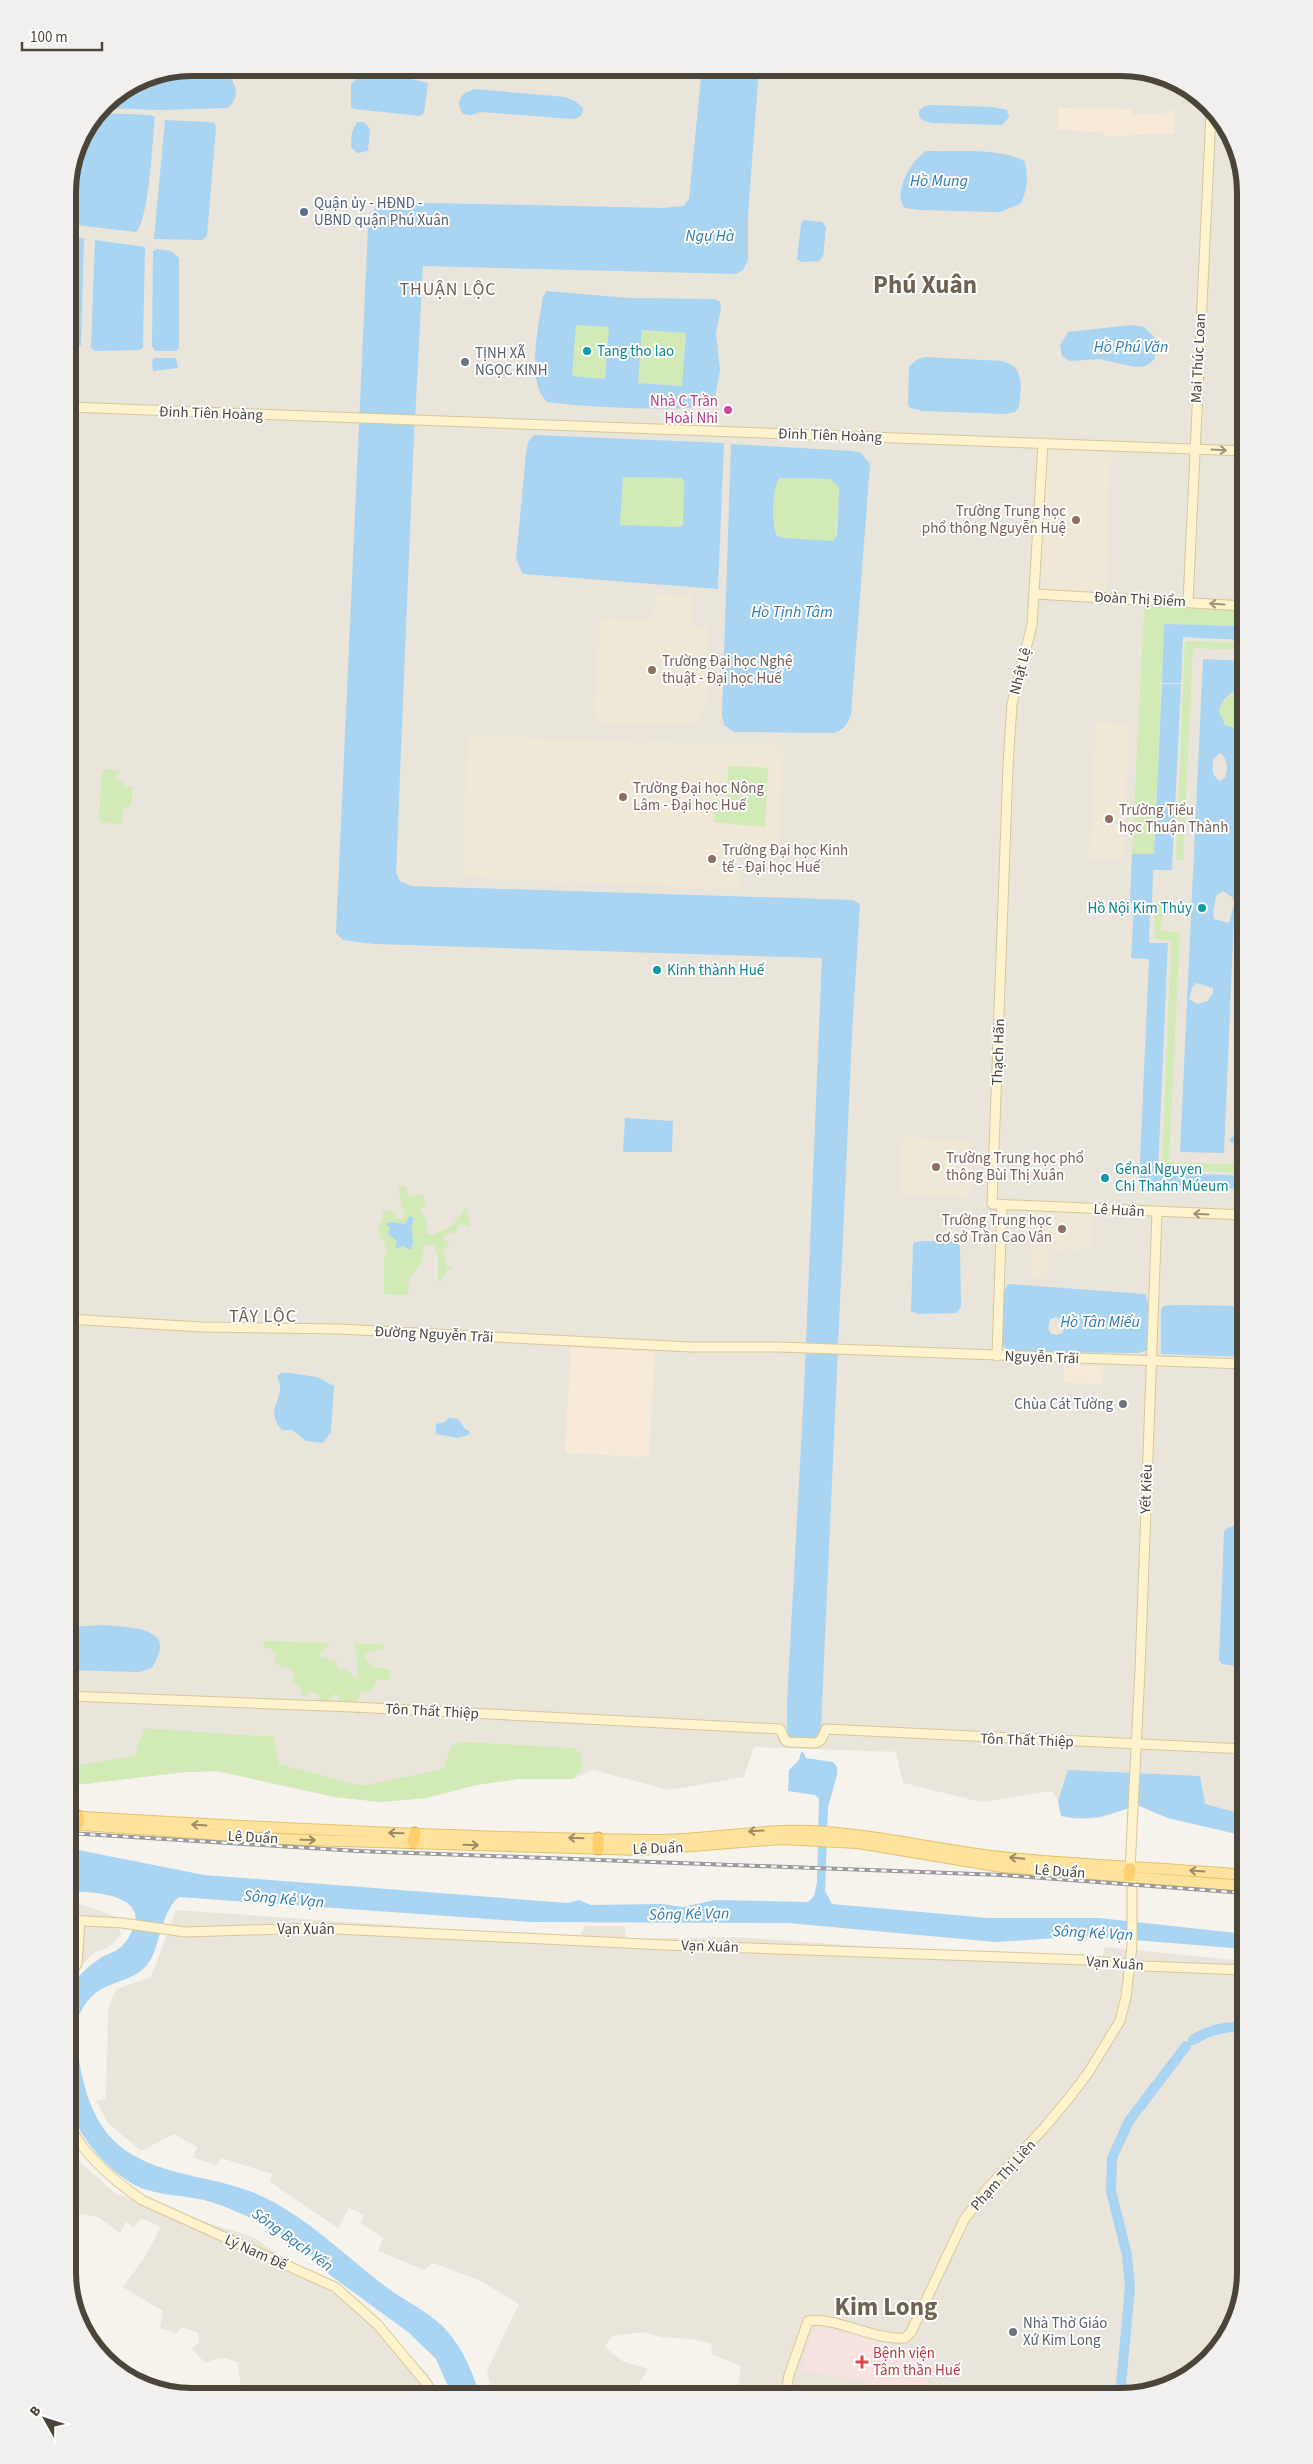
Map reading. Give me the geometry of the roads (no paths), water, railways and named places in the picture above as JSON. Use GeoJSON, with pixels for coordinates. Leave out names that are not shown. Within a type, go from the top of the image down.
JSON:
{"type":"FeatureCollection","features":[{"type":"Feature","properties":{"kind":"main road","name":"Lê Duẩn"},"geometry":{"type":"LineString","coordinates":[[76,1820],[203,1825],[414,1838],[598,1844],[660,1850],[725,1842],[804,1836],[871,1836],[989,1861],[1129,1873],[1237,1885]]}},
{"type":"Feature","properties":{"kind":"main road","name":"Lê Duẩn"},"geometry":{"type":"LineString","coordinates":[[1129,1873],[1237,1875]]}},
{"type":"Feature","properties":{"kind":"street","name":"Mai Thúc Loan"},"geometry":{"type":"LineString","coordinates":[[1188,602],[1193,449],[1211,120]]}},
{"type":"Feature","properties":{"kind":"street","name":"Đinh Tiên Hoàng"},"geometry":{"type":"LineString","coordinates":[[76,408],[1237,450]]}},
{"type":"Feature","properties":{"kind":"street","name":"Nhật Lệ"},"geometry":{"type":"LineString","coordinates":[[1003,900],[1012,704],[1032,625],[1043,443]]}},
{"type":"Feature","properties":{"kind":"street","name":"Đoàn Thị Điểm"},"geometry":{"type":"LineString","coordinates":[[1035,594],[1237,605]]}},
{"type":"Feature","properties":{"kind":"street","name":"Thạch Hãn"},"geometry":{"type":"LineString","coordinates":[[992,1204],[1003,900]]}},
{"type":"Feature","properties":{"kind":"street","name":"Lê Huân"},"geometry":{"type":"LineString","coordinates":[[992,1204],[1237,1215]]}},
{"type":"Feature","properties":{"kind":"street"},"geometry":{"type":"LineString","coordinates":[[997,1356],[1002,1205]]}},
{"type":"Feature","properties":{"kind":"street","name":"Yết Kiêu"},"geometry":{"type":"LineString","coordinates":[[1129,1873],[1137,1744],[1157,1212]]}},
{"type":"Feature","properties":{"kind":"street","name":"Đường Nguyễn Trãi"},"geometry":{"type":"LineString","coordinates":[[76,1319],[201,1327],[338,1329],[691,1347],[838,1349]]}},
{"type":"Feature","properties":{"kind":"street","name":"Nguyễn Trãi"},"geometry":{"type":"LineString","coordinates":[[838,1349],[1237,1364]]}},
{"type":"Feature","properties":{"kind":"street","name":"Tôn Thất Thiệp"},"geometry":{"type":"LineString","coordinates":[[76,1696],[346,1707],[754,1727],[780,1729],[785,1740],[788,1742],[816,1743],[821,1740],[826,1730],[1237,1749]]}},
{"type":"Feature","properties":{"kind":"street","name":"Phạm Thị Liên"},"geometry":{"type":"LineString","coordinates":[[787,2388],[789,2375],[808,2321],[898,2339],[905,2338],[911,2332],[964,2220],[987,2189],[1048,2124],[1088,2073],[1115,2029],[1123,2009],[1132,1946],[1132,1885],[1129,1873]]}},
{"type":"Feature","properties":{"kind":"street"},"geometry":{"type":"LineString","coordinates":[[76,1921],[80,1921],[76,1966]]}},
{"type":"Feature","properties":{"kind":"street","name":"Vạn Xuân"},"geometry":{"type":"LineString","coordinates":[[80,1921],[122,1923],[175,1931],[316,1928],[665,1945],[1006,1957],[1237,1970]]}},
{"type":"Feature","properties":{"kind":"street","name":"Lý Nam Đế"},"geometry":{"type":"LineString","coordinates":[[76,2138],[92,2158],[118,2182],[142,2200],[335,2288],[377,2324],[429,2388]]}},
{"type":"Feature","properties":{"kind":"water"},"geometry":{"type":"Polygon","coordinates":[[[185,76],[226,77],[232,80],[235,87],[235,98],[228,108],[159,110],[112,108],[141,88],[170,78],[185,76]]]}},
{"type":"Feature","properties":{"kind":"water"},"geometry":{"type":"Polygon","coordinates":[[[366,76],[399,76],[428,83],[424,113],[420,116],[354,109],[351,107],[351,84],[356,79],[366,76]]]}},
{"type":"Feature","properties":{"kind":"water","name":"Ngự Hà"},"geometry":{"type":"Polygon","coordinates":[[[701,76],[758,76],[748,215],[748,260],[743,270],[736,274],[423,266],[396,873],[400,881],[411,886],[853,900],[860,904],[852,1035],[821,1727],[819,1738],[797,1740],[789,1738],[787,1733],[787,1702],[804,1391],[822,958],[374,944],[343,940],[336,933],[368,227],[371,214],[379,205],[388,202],[663,208],[684,206],[689,199],[701,76]]]}},
{"type":"Feature","properties":{"kind":"water"},"geometry":{"type":"Polygon","coordinates":[[[475,89],[565,97],[575,101],[583,108],[583,111],[580,116],[572,119],[481,112],[471,115],[463,114],[459,101],[466,92],[475,89]]]}},
{"type":"Feature","properties":{"kind":"water"},"geometry":{"type":"Polygon","coordinates":[[[930,105],[993,107],[1007,110],[1009,117],[1002,125],[932,123],[922,120],[919,116],[919,111],[923,107],[930,105]]]}},
{"type":"Feature","properties":{"kind":"water"},"geometry":{"type":"Polygon","coordinates":[[[107,113],[151,115],[155,117],[150,178],[141,224],[136,232],[76,225],[76,185],[80,162],[88,141],[107,113]]]}},
{"type":"Feature","properties":{"kind":"water"},"geometry":{"type":"Polygon","coordinates":[[[165,120],[208,122],[214,123],[216,127],[207,236],[202,240],[154,239],[165,120]]]}},
{"type":"Feature","properties":{"kind":"water"},"geometry":{"type":"Polygon","coordinates":[[[357,122],[364,122],[370,129],[368,151],[357,153],[351,147],[352,132],[357,122]]]}},
{"type":"Feature","properties":{"kind":"water","name":"Hồ Mung"},"geometry":{"type":"Polygon","coordinates":[[[927,151],[992,152],[1016,157],[1025,162],[1027,183],[1025,194],[1020,204],[1000,212],[905,208],[901,202],[902,185],[910,168],[927,151]]]}},
{"type":"Feature","properties":{"kind":"water"},"geometry":{"type":"Polygon","coordinates":[[[804,220],[822,222],[826,227],[823,257],[819,261],[801,262],[797,259],[801,224],[804,220]]]}},
{"type":"Feature","properties":{"kind":"water"},"geometry":{"type":"Polygon","coordinates":[[[76,238],[84,238],[81,346],[76,346],[76,238]]]}},
{"type":"Feature","properties":{"kind":"water"},"geometry":{"type":"Polygon","coordinates":[[[95,240],[145,247],[143,347],[140,350],[95,351],[91,348],[95,240]]]}},
{"type":"Feature","properties":{"kind":"water"},"geometry":{"type":"Polygon","coordinates":[[[157,249],[171,251],[179,258],[179,348],[176,351],[155,351],[152,346],[153,251],[157,249]]]}},
{"type":"Feature","properties":{"kind":"water"},"geometry":{"type":"Polygon","coordinates":[[[547,291],[628,298],[715,299],[720,302],[721,308],[716,333],[720,370],[714,403],[704,406],[662,409],[548,402],[541,394],[535,368],[535,353],[543,297],[547,291]],[[576,325],[572,376],[605,379],[609,327],[576,325]],[[642,330],[638,383],[682,386],[686,333],[642,330]]]}},
{"type":"Feature","properties":{"kind":"water","name":"Hồ Phú Văn"},"geometry":{"type":"Polygon","coordinates":[[[1131,325],[1144,327],[1155,338],[1155,359],[1146,366],[1135,367],[1099,359],[1070,361],[1062,356],[1060,345],[1068,332],[1131,325]]]}},
{"type":"Feature","properties":{"kind":"water"},"geometry":{"type":"Polygon","coordinates":[[[925,357],[1003,361],[1010,364],[1015,368],[1020,379],[1019,407],[1015,412],[1006,414],[923,411],[910,408],[908,404],[909,366],[918,359],[925,357]]]}},
{"type":"Feature","properties":{"kind":"water"},"geometry":{"type":"Polygon","coordinates":[[[154,358],[176,358],[178,368],[153,371],[152,361],[154,358]]]}},
{"type":"Feature","properties":{"kind":"water"},"geometry":{"type":"Polygon","coordinates":[[[534,435],[724,443],[718,589],[523,574],[516,559],[528,442],[534,435]],[[623,477],[620,525],[679,527],[683,525],[684,481],[682,478],[623,477]]]}},
{"type":"Feature","properties":{"kind":"water","name":"Hồ Tịnh Tâm"},"geometry":{"type":"Polygon","coordinates":[[[731,444],[861,453],[870,464],[851,715],[848,722],[842,729],[834,733],[734,732],[724,725],[722,715],[731,444]],[[780,478],[775,489],[773,506],[777,536],[833,541],[837,535],[839,487],[830,479],[780,478]]]}},
{"type":"Feature","properties":{"kind":"water"},"geometry":{"type":"Polygon","coordinates":[[[1164,624],[1237,626],[1237,640],[1183,637],[1181,683],[1162,683],[1164,624]]]}},
{"type":"Feature","properties":{"kind":"water","name":"Hồ Nội Kim Thủy"},"geometry":{"type":"Polygon","coordinates":[[[1203,659],[1237,661],[1237,689],[1224,700],[1219,711],[1225,725],[1237,729],[1237,843],[1224,1153],[1180,1152],[1203,659]],[[1220,753],[1214,758],[1214,774],[1220,781],[1225,778],[1227,771],[1223,755],[1220,753]],[[1223,891],[1216,896],[1213,912],[1214,919],[1229,923],[1234,904],[1233,898],[1223,891]],[[1196,983],[1192,988],[1189,999],[1198,1004],[1208,1001],[1213,993],[1213,988],[1196,983]]]}},
{"type":"Feature","properties":{"kind":"water"},"geometry":{"type":"Polygon","coordinates":[[[1162,684],[1181,684],[1172,870],[1153,870],[1152,904],[1130,903],[1132,854],[1154,854],[1162,684]]]}},
{"type":"Feature","properties":{"kind":"water"},"geometry":{"type":"Polygon","coordinates":[[[1134,907],[1150,908],[1149,943],[1168,943],[1158,1172],[1237,1176],[1237,1189],[1139,1185],[1149,959],[1131,958],[1134,907]]]}},
{"type":"Feature","properties":{"kind":"water"},"geometry":{"type":"Polygon","coordinates":[[[1237,1079],[1237,1144],[1229,1140],[1234,1135],[1237,1079]]]}},
{"type":"Feature","properties":{"kind":"water"},"geometry":{"type":"Polygon","coordinates":[[[625,1118],[673,1121],[672,1152],[623,1152],[625,1118]]]}},
{"type":"Feature","properties":{"kind":"water"},"geometry":{"type":"Polygon","coordinates":[[[410,1216],[414,1219],[412,1223],[412,1247],[410,1250],[403,1246],[395,1249],[397,1241],[388,1234],[390,1228],[386,1224],[389,1222],[405,1224],[410,1216]]]}},
{"type":"Feature","properties":{"kind":"water"},"geometry":{"type":"Polygon","coordinates":[[[956,1241],[960,1246],[961,1306],[957,1313],[918,1314],[911,1311],[913,1245],[914,1242],[956,1241]]]}},
{"type":"Feature","properties":{"kind":"water","name":"Hồ Tân Miếu"},"geometry":{"type":"Polygon","coordinates":[[[1008,1284],[1145,1294],[1148,1304],[1147,1350],[1139,1353],[1023,1352],[1007,1349],[1001,1344],[1004,1292],[1008,1284]],[[1056,1317],[1050,1319],[1048,1328],[1051,1334],[1057,1335],[1062,1333],[1066,1326],[1064,1320],[1056,1317]]]}},
{"type":"Feature","properties":{"kind":"water"},"geometry":{"type":"Polygon","coordinates":[[[1163,1306],[1237,1306],[1237,1357],[1161,1354],[1161,1311],[1163,1306]]]}},
{"type":"Feature","properties":{"kind":"water"},"geometry":{"type":"Polygon","coordinates":[[[282,1373],[317,1377],[334,1386],[331,1432],[323,1443],[306,1441],[292,1430],[282,1430],[277,1423],[274,1412],[280,1384],[277,1376],[282,1373]]]}},
{"type":"Feature","properties":{"kind":"water"},"geometry":{"type":"Polygon","coordinates":[[[448,1418],[458,1419],[465,1429],[470,1431],[468,1435],[457,1438],[436,1434],[436,1424],[445,1422],[448,1418]]]}},
{"type":"Feature","properties":{"kind":"water"},"geometry":{"type":"Polygon","coordinates":[[[1237,1526],[1237,1666],[1222,1664],[1219,1660],[1224,1532],[1227,1528],[1237,1526]]]}},
{"type":"Feature","properties":{"kind":"water"},"geometry":{"type":"Polygon","coordinates":[[[104,1625],[129,1627],[148,1632],[159,1641],[160,1649],[158,1656],[152,1668],[139,1672],[76,1670],[76,1627],[104,1625]]]}},
{"type":"Feature","properties":{"kind":"water","name":"Sông Kẻ Vạn"},"geometry":{"type":"Polygon","coordinates":[[[801,1752],[803,1752],[806,1758],[833,1762],[837,1767],[837,1775],[828,1807],[825,1891],[832,1904],[988,1918],[1099,1918],[1237,1933],[1237,1948],[1085,1936],[996,1942],[788,1923],[532,1922],[179,1897],[168,1912],[155,1950],[147,1965],[131,1977],[95,1993],[80,2013],[76,2023],[76,1979],[92,1964],[122,1946],[133,1929],[135,1913],[130,1905],[111,1896],[99,1893],[76,1892],[76,1850],[204,1875],[567,1903],[579,1900],[591,1905],[662,1904],[683,1907],[715,1900],[808,1902],[814,1896],[817,1882],[819,1799],[815,1795],[788,1791],[789,1770],[799,1760],[801,1752]]]}},
{"type":"Feature","properties":{"kind":"water"},"geometry":{"type":"Polygon","coordinates":[[[1068,1770],[1200,1776],[1205,1804],[1237,1813],[1237,1834],[1168,1818],[1137,1805],[1091,1818],[1061,1816],[1058,1801],[1068,1770]]]}},
{"type":"Feature","properties":{"kind":"water"},"geometry":{"type":"Polygon","coordinates":[[[76,2044],[80,2068],[92,2108],[105,2131],[114,2141],[139,2159],[155,2165],[252,2192],[270,2200],[306,2223],[373,2277],[428,2314],[442,2326],[454,2339],[471,2371],[477,2388],[456,2388],[442,2360],[418,2334],[285,2236],[218,2204],[196,2198],[149,2191],[129,2182],[107,2165],[76,2124],[76,2044]]]}},
{"type":"Feature","properties":{"kind":"waterway"},"geometry":{"type":"LineString","coordinates":[[1193,2040],[1218,2029],[1237,2027]]}},
{"type":"Feature","properties":{"kind":"waterway"},"geometry":{"type":"LineString","coordinates":[[1121,2388],[1130,2287],[1127,2255],[1111,2191],[1112,2158],[1129,2121],[1186,2046]]}},
{"type":"Feature","properties":{"kind":"waterway","name":"Sông Bạch Yến"},"geometry":{"type":"LineString","coordinates":[[326,2266],[411,2328],[440,2356],[454,2388]]}},
{"type":"Feature","properties":{"kind":"railway"},"geometry":{"type":"LineString","coordinates":[[76,1833],[358,1851],[1002,1875],[1237,1892]]}},
{"type":"Feature","properties":{"kind":"place","name":"Quận ủy - HĐND - UBND quận Phú Xuân"},"geometry":{"type":"Point","coordinates":[304,212]}},
{"type":"Feature","properties":{"kind":"place","name":"Tang tho lao"},"geometry":{"type":"Point","coordinates":[587,351]}},
{"type":"Feature","properties":{"kind":"place","name":"TỊNH XÃ NGỌC KINH"},"geometry":{"type":"Point","coordinates":[465,362]}},
{"type":"Feature","properties":{"kind":"place","name":"Nhà C Trần Hoài Nhi"},"geometry":{"type":"Point","coordinates":[728,410]}},
{"type":"Feature","properties":{"kind":"place","name":"Trường Trung học phổ thông Nguyễn Huệ"},"geometry":{"type":"Point","coordinates":[1076,520]}},
{"type":"Feature","properties":{"kind":"place","name":"Trường Đại học Nghệ thuật - Đại học Huế"},"geometry":{"type":"Point","coordinates":[652,670]}},
{"type":"Feature","properties":{"kind":"place","name":"Trường Đại học Nông Lâm - Đại học Huế"},"geometry":{"type":"Point","coordinates":[623,797]}},
{"type":"Feature","properties":{"kind":"place","name":"Trường Tiểu học Thuận Thành"},"geometry":{"type":"Point","coordinates":[1109,819]}},
{"type":"Feature","properties":{"kind":"place","name":"Trường Đại học Kinh tế - Đại học Huế"},"geometry":{"type":"Point","coordinates":[712,859]}},
{"type":"Feature","properties":{"kind":"place","name":"Hồ Nội Kim Thủy"},"geometry":{"type":"Point","coordinates":[1202,908]}},
{"type":"Feature","properties":{"kind":"place","name":"Kinh thành Huế"},"geometry":{"type":"Point","coordinates":[657,970]}},
{"type":"Feature","properties":{"kind":"place","name":"Trường Trung học phổ thông Bùi Thị Xuân"},"geometry":{"type":"Point","coordinates":[936,1167]}},
{"type":"Feature","properties":{"kind":"place","name":"Gểnal Nguyen Chi Thahn Múeum"},"geometry":{"type":"Point","coordinates":[1105,1178]}},
{"type":"Feature","properties":{"kind":"place","name":"Trường Trung học cơ sở Trần Cao Vân"},"geometry":{"type":"Point","coordinates":[1062,1229]}},
{"type":"Feature","properties":{"kind":"place","name":"Chùa Cát Tường"},"geometry":{"type":"Point","coordinates":[1123,1404]}},
{"type":"Feature","properties":{"kind":"place","name":"Nhà Thờ Giáo Xứ Kim Long"},"geometry":{"type":"Point","coordinates":[1013,2332]}},
{"type":"Feature","properties":{"kind":"place","name":"Bệnh viện Tâm thần Huế"},"geometry":{"type":"Point","coordinates":[862,2362]}},
{"type":"Feature","properties":{"kind":"district","name":"Phú Xuân"},"geometry":{"type":"Point","coordinates":[925,284]}},
{"type":"Feature","properties":{"kind":"district","name":"THUẬN LỘC"},"geometry":{"type":"Point","coordinates":[448,289]}},
{"type":"Feature","properties":{"kind":"district","name":"TÂY LỘC"},"geometry":{"type":"Point","coordinates":[263,1316]}},
{"type":"Feature","properties":{"kind":"district","name":"Kim Long"},"geometry":{"type":"Point","coordinates":[886,2306]}}]}
